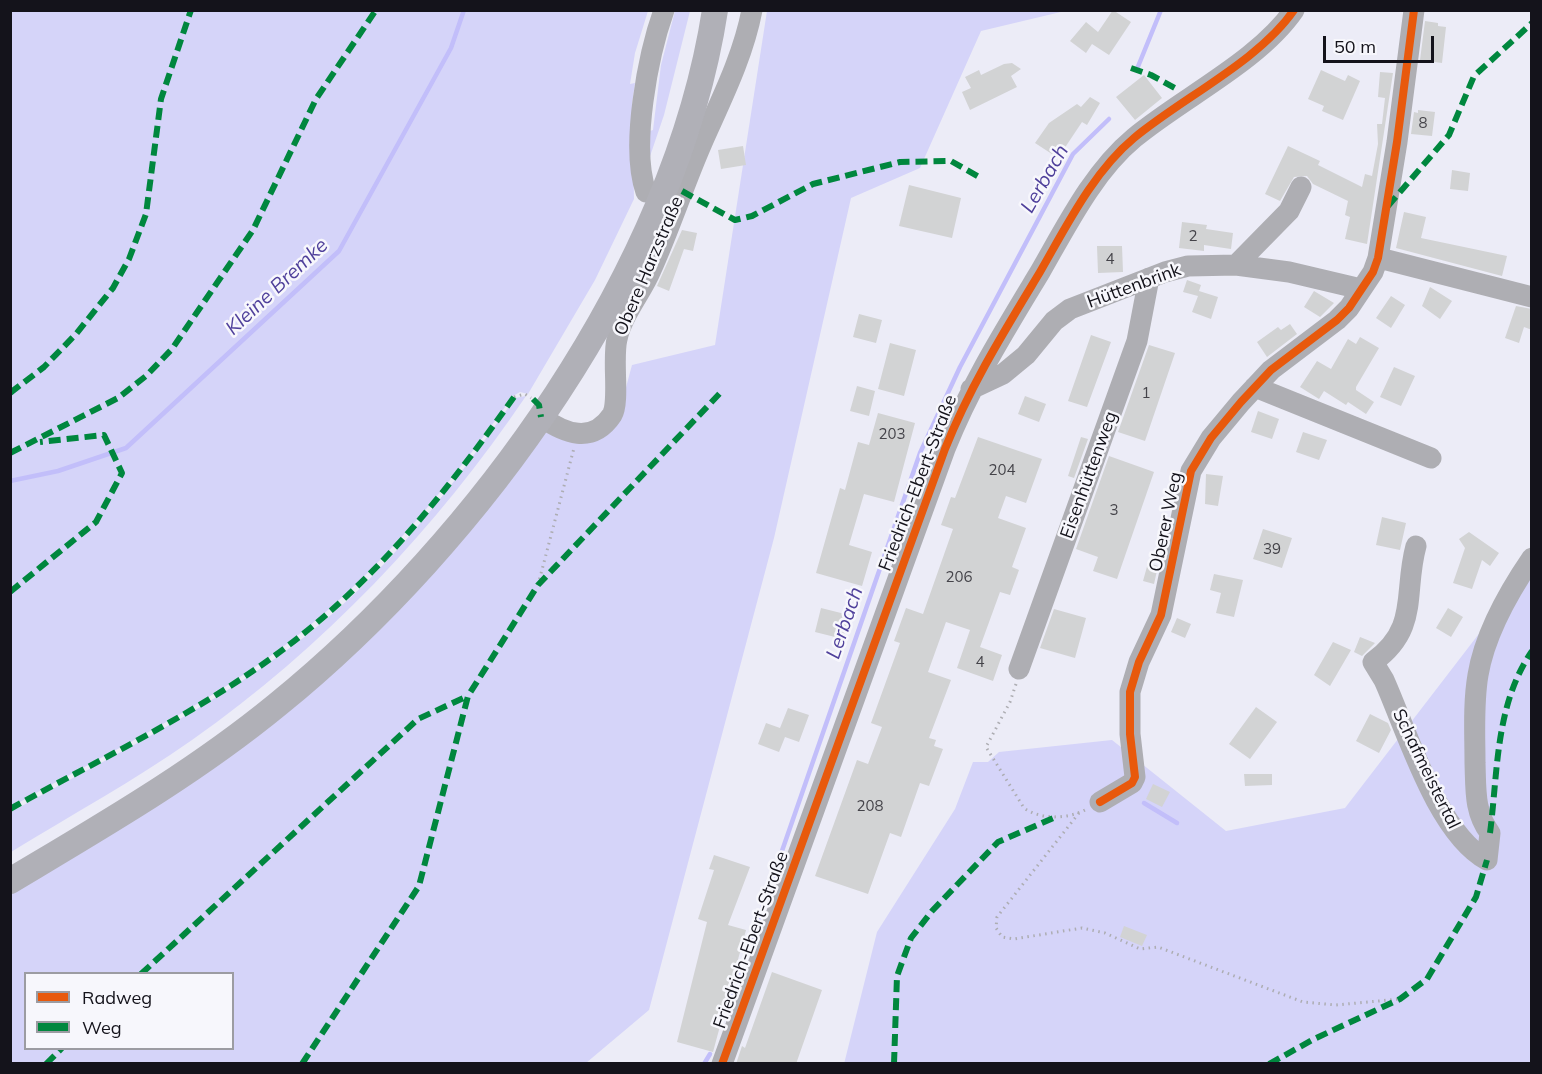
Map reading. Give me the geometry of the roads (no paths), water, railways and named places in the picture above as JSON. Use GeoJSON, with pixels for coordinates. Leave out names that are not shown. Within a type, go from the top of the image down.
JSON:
{"type":"FeatureCollection","features":[{"type":"Feature","properties":{"kind":"main road"},"geometry":{"type":"LineString","coordinates":[[10,881],[188,772],[307,681],[365,627],[447,539],[602,281],[646,192],[683,83],[698,10]]}},
{"type":"Feature","properties":{"kind":"main road"},"geometry":{"type":"LineString","coordinates":[[10,862],[198,745],[265,694],[329,639],[434,529],[486,465],[618,289],[661,198],[703,75],[715,10]]}},
{"type":"Feature","properties":{"kind":"street"},"geometry":{"type":"LineString","coordinates":[[646,192],[641,178],[644,105],[650,63],[664,10]]}},
{"type":"Feature","properties":{"kind":"street","name":"Obere Harzstraße"},"geometry":{"type":"LineString","coordinates":[[530,404],[561,431],[578,435],[589,433],[602,426],[611,416],[617,404],[613,374],[617,338],[651,270],[740,54],[752,10]]}},
{"type":"Feature","properties":{"kind":"street","name":"Friedrich-Ebert-Straße"},"geometry":{"type":"LineString","coordinates":[[722,1064],[945,449],[971,390],[1050,255],[1102,173],[1132,140],[1265,41],[1294,10]]}},
{"type":"Feature","properties":{"kind":"street","name":"Oberer Weg"},"geometry":{"type":"LineString","coordinates":[[1100,802],[1132,783],[1135,777],[1130,734],[1130,692],[1139,662],[1164,604],[1191,471],[1215,431],[1270,370],[1337,320],[1349,308],[1373,272],[1378,258],[1414,10]]}},
{"type":"Feature","properties":{"kind":"street"},"geometry":{"type":"LineString","coordinates":[[1236,265],[1289,211],[1302,187]]}},
{"type":"Feature","properties":{"kind":"street"},"geometry":{"type":"LineString","coordinates":[[1383,259],[1532,297]]}},
{"type":"Feature","properties":{"kind":"street","name":"Hüttenbrink"},"geometry":{"type":"LineString","coordinates":[[971,390],[995,380],[1010,369],[1064,313],[1149,278],[1198,264],[1236,265],[1289,272],[1361,289]]}},
{"type":"Feature","properties":{"kind":"street","name":"Eisenhüttenweg"},"geometry":{"type":"LineString","coordinates":[[1019,669],[1137,341],[1149,278]]}},
{"type":"Feature","properties":{"kind":"street"},"geometry":{"type":"LineString","coordinates":[[1255,387],[1431,458]]}},
{"type":"Feature","properties":{"kind":"street","name":"Schafmeistertal"},"geometry":{"type":"LineString","coordinates":[[1416,546],[1410,570],[1408,614],[1388,650],[1373,662],[1387,688],[1437,801],[1457,836],[1486,860],[1490,833],[1484,825],[1476,804],[1475,721],[1478,674],[1498,616],[1532,558]]}},
{"type":"Feature","properties":{"kind":"waterway","name":"Kleine Bremke"},"geometry":{"type":"LineString","coordinates":[[10,481],[58,471],[126,448],[339,251],[451,48],[464,10]]}},
{"type":"Feature","properties":{"kind":"waterway","name":"Lerbach"},"geometry":{"type":"LineString","coordinates":[[1137,69],[1161,10]]}},
{"type":"Feature","properties":{"kind":"waterway","name":"Lerbach"},"geometry":{"type":"LineString","coordinates":[[731,998],[920,453],[960,367],[1073,154],[1109,119]]}},
{"type":"Feature","properties":{"kind":"waterway"},"geometry":{"type":"LineString","coordinates":[[1144,803],[1177,823]]}},
{"type":"Feature","properties":{"kind":"waterway","name":"Lerbach"},"geometry":{"type":"LineString","coordinates":[[704,1064],[710,1054]]}}]}
